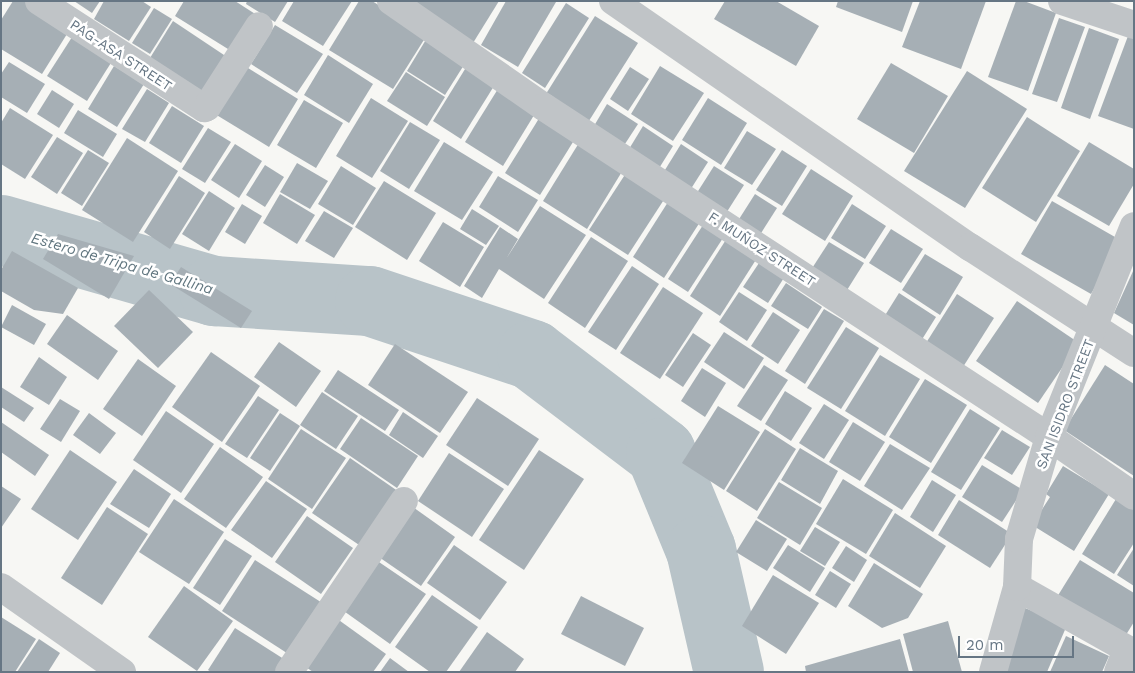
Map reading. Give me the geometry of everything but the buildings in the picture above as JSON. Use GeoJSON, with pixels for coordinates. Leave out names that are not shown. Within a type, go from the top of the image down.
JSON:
{"type":"FeatureCollection","features":[{"type":"Feature","properties":{"kind":"street","name":"PAG-ASA STREET"},"geometry":{"type":"LineString","coordinates":[[39,1],[204,108],[208,108],[259,26]]}},
{"type":"Feature","properties":{"kind":"street","name":"F. MUÑOZ STREET"},"geometry":{"type":"LineString","coordinates":[[391,1],[544,107],[1049,437],[1134,496]]}},
{"type":"Feature","properties":{"kind":"street"},"geometry":{"type":"LineString","coordinates":[[613,1],[962,241],[1134,353]]}},
{"type":"Feature","properties":{"kind":"street"},"geometry":{"type":"LineString","coordinates":[[1062,1],[1134,25]]}},
{"type":"Feature","properties":{"kind":"street","name":"SAN ISIDRO STREET"},"geometry":{"type":"LineString","coordinates":[[993,672],[1017,587],[1019,538],[1049,437],[1134,226]]}},
{"type":"Feature","properties":{"kind":"street"},"geometry":{"type":"LineString","coordinates":[[289,672],[404,501]]}},
{"type":"Feature","properties":{"kind":"street"},"geometry":{"type":"LineString","coordinates":[[1,587],[122,672]]}},
{"type":"Feature","properties":{"kind":"street"},"geometry":{"type":"LineString","coordinates":[[1017,587],[1126,658]]}},
{"type":"Feature","properties":{"kind":"waterway","name":"Estero de Tripa de Gallina"},"geometry":{"type":"LineString","coordinates":[[1,230],[214,291],[370,301],[532,355],[661,453],[701,550],[729,672]]}}]}
